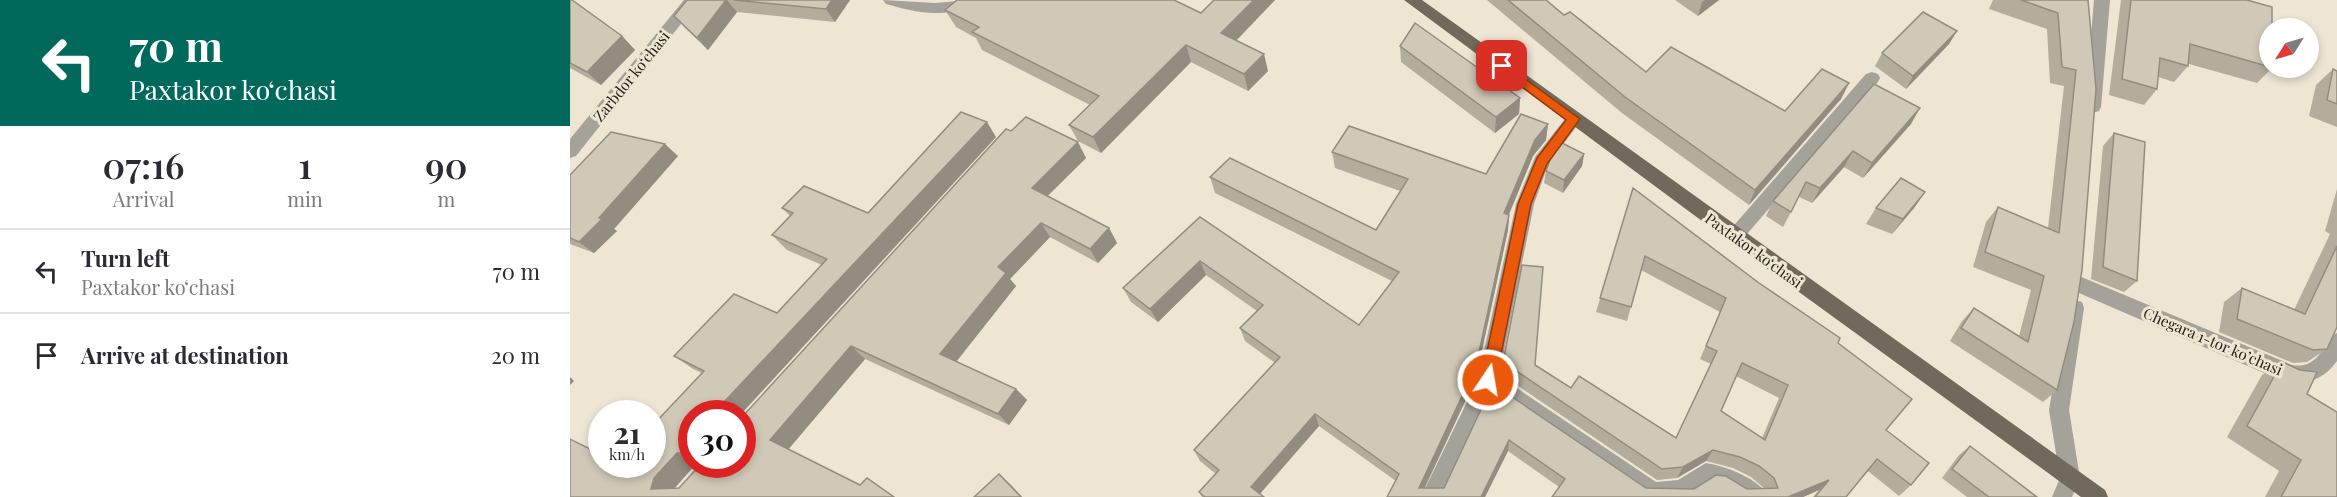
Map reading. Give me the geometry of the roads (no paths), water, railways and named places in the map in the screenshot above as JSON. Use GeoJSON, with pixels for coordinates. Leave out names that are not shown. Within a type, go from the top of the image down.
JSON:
{"type":"FeatureCollection","features":[{"type":"Feature","properties":{"kind":"main road","name":"Paxtakor koʻchasi"},"geometry":{"type":"LineString","coordinates":[[1412,0],[2098,497]]}},
{"type":"Feature","properties":{"kind":"street","name":"Zarbdor koʻchasi"},"geometry":{"type":"LineString","coordinates":[[570,151],[692,0]]}},
{"type":"Feature","properties":{"kind":"street"},"geometry":{"type":"LineString","coordinates":[[891,0],[922,9],[943,9],[962,0]]}},
{"type":"Feature","properties":{"kind":"street"},"geometry":{"type":"LineString","coordinates":[[2091,130],[2102,0]]}},
{"type":"Feature","properties":{"kind":"street"},"geometry":{"type":"LineString","coordinates":[[1736,236],[1872,78]]}},
{"type":"Feature","properties":{"kind":"street"},"geometry":{"type":"LineString","coordinates":[[1431,497],[1488,380],[1525,204],[1541,162],[1574,119]]}},
{"type":"Feature","properties":{"kind":"street"},"geometry":{"type":"LineString","coordinates":[[2062,497],[2070,478],[2059,410],[2081,261]]}},
{"type":"Feature","properties":{"kind":"street","name":"Chegara 1-tor koʼchasi"},"geometry":{"type":"LineString","coordinates":[[2079,284],[2280,371],[2301,376],[2315,371],[2325,361],[2337,342]]}},
{"type":"Feature","properties":{"kind":"street"},"geometry":{"type":"LineString","coordinates":[[1488,380],[1653,492],[1673,494],[1706,473],[1724,476],[1758,497]]}}]}
